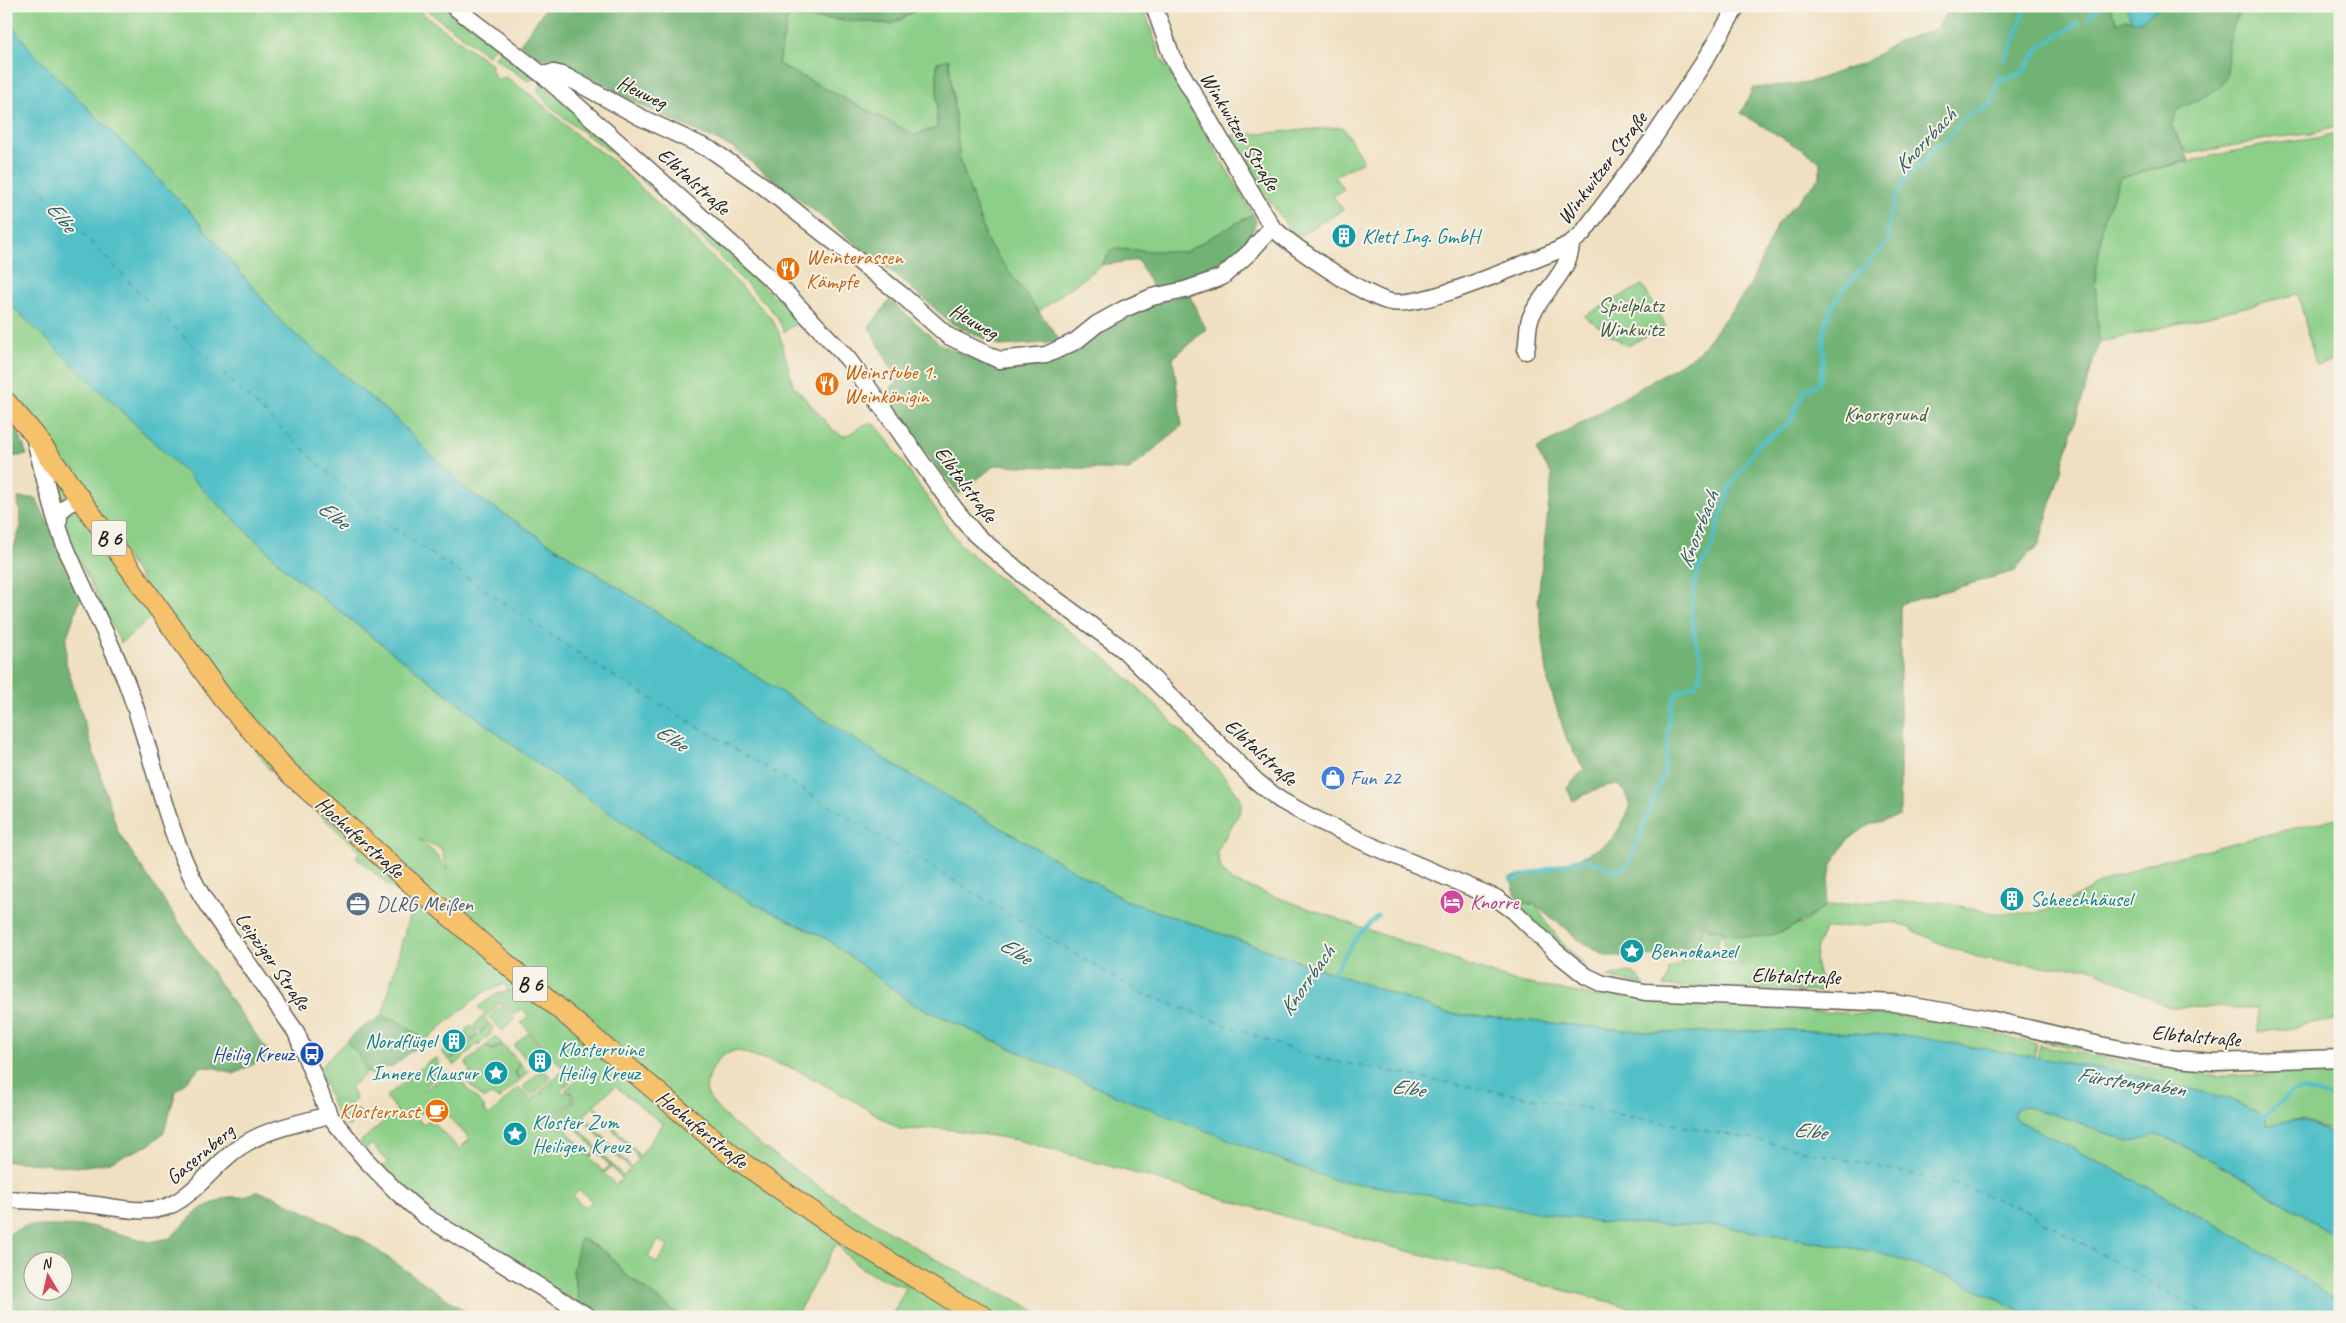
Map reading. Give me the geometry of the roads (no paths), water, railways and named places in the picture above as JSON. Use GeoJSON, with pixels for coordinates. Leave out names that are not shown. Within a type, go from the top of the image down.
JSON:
{"type":"FeatureCollection","features":[{"type":"Feature","properties":{"kind":"main road","name":"B 6"},"geometry":{"type":"LineString","coordinates":[[6,402],[33,433],[79,496]]}},
{"type":"Feature","properties":{"kind":"main road","name":"Hochuferstraße"},"geometry":{"type":"LineString","coordinates":[[79,496],[222,696],[287,771],[405,878],[734,1157],[846,1235],[955,1302],[984,1317]]}},
{"type":"Feature","properties":{"kind":"street","name":"Elbtalstraße"},"geometry":{"type":"LineString","coordinates":[[453,6],[544,76],[783,290],[820,328],[870,388],[954,508],[976,534],[1006,561],[1124,650],[1256,780],[1280,800],[1307,815],[1372,846],[1496,898],[1526,920],[1576,969],[1592,979],[1603,984],[1645,992],[1894,1002],[1956,1013],[2100,1045],[2176,1059],[2223,1062],[2340,1058]]}},
{"type":"Feature","properties":{"kind":"street","name":"Winkwitzer Straße"},"geometry":{"type":"LineString","coordinates":[[1154,6],[1172,57],[1272,226],[1286,240],[1366,292],[1392,302],[1449,292],[1571,244],[1582,234],[1652,140],[1702,65],[1738,6]]}},
{"type":"Feature","properties":{"kind":"street","name":"Heuweg"},"geometry":{"type":"LineString","coordinates":[[544,76],[548,73],[555,73],[567,77],[640,117],[713,151],[762,185],[896,290],[948,336],[999,360],[1046,355],[1076,341],[1097,324],[1124,309],[1152,297],[1185,290],[1222,277],[1250,252],[1272,226]]}},
{"type":"Feature","properties":{"kind":"street"},"geometry":{"type":"LineString","coordinates":[[1526,351],[1530,321],[1539,302],[1569,259],[1571,244]]}},
{"type":"Feature","properties":{"kind":"street","name":"Leipziger Straße"},"geometry":{"type":"LineString","coordinates":[[33,433],[58,526],[125,679],[147,741],[174,834],[194,885],[296,1032],[330,1115],[365,1159],[397,1192],[425,1216],[589,1317]]}},
{"type":"Feature","properties":{"kind":"street"},"geometry":{"type":"LineString","coordinates":[[58,526],[60,511],[79,496]]}},
{"type":"Feature","properties":{"kind":"street","name":"Gasernberg"},"geometry":{"type":"LineString","coordinates":[[6,1199],[81,1203],[141,1210],[159,1209],[178,1201],[250,1139],[267,1132],[330,1115]]}},
{"type":"Feature","properties":{"kind":"water"},"geometry":{"type":"Polygon","coordinates":[[[2125,6],[2161,6],[2141,21],[2133,21],[2125,6]]]}},
{"type":"Feature","properties":{"kind":"water","name":"Elbe"},"geometry":{"type":"Polygon","coordinates":[[[6,19],[35,55],[187,208],[284,325],[397,420],[468,491],[910,775],[1125,900],[1446,1013],[1657,1033],[1794,1030],[1910,1036],[2116,1071],[2230,1099],[2265,1117],[2268,1124],[2286,1121],[2305,1121],[2340,1136],[2340,1238],[2228,1169],[2172,1140],[2156,1135],[2127,1142],[2075,1121],[2024,1106],[2016,1108],[2013,1115],[2018,1121],[2147,1187],[2270,1257],[2340,1304],[2340,1317],[2034,1317],[1958,1280],[1882,1253],[1720,1226],[1607,1223],[1330,1179],[1107,1092],[911,1003],[827,939],[753,903],[666,852],[531,759],[290,573],[12,306],[6,299],[6,19]]]}},
{"type":"Feature","properties":{"kind":"waterway","name":"Knorrbach"},"geometry":{"type":"LineString","coordinates":[[2004,60],[2015,39],[2025,6]]}},
{"type":"Feature","properties":{"kind":"waterway"},"geometry":{"type":"LineString","coordinates":[[2088,18],[2099,8]]}},
{"type":"Feature","properties":{"kind":"waterway"},"geometry":{"type":"LineString","coordinates":[[1999,81],[2022,73],[2040,47],[2078,23]]}},
{"type":"Feature","properties":{"kind":"waterway","name":"Knorrbach"},"geometry":{"type":"LineString","coordinates":[[1511,880],[1571,862],[1588,860],[1616,871],[1628,865],[1664,773],[1671,705],[1677,692],[1696,684],[1701,674],[1702,660],[1694,634],[1691,606],[1698,568],[1709,555],[1730,487],[1758,444],[1778,432],[1791,420],[1804,391],[1818,384],[1823,369],[1824,335],[1829,314],[1851,280],[1889,240],[1888,223],[1895,199],[1905,179],[1924,162],[1936,145],[1945,142],[1966,117],[1991,104],[2000,74]]}},
{"type":"Feature","properties":{"kind":"waterway","name":"Knorrbach"},"geometry":{"type":"LineString","coordinates":[[1330,977],[1359,934],[1378,916]]}},
{"type":"Feature","properties":{"kind":"waterway","name":"Fürstengraben"},"geometry":{"type":"LineString","coordinates":[[2262,1116],[2265,1117],[2285,1098],[2299,1090],[2306,1090],[2340,1100]]}},
{"type":"Feature","properties":{"kind":"place","name":"Klett Ing. GmbH"},"geometry":{"type":"Point","coordinates":[1344,236]}},
{"type":"Feature","properties":{"kind":"place","name":"Weinterassen Kämpfe"},"geometry":{"type":"Point","coordinates":[788,269]}},
{"type":"Feature","properties":{"kind":"place","name":"Weinstube 1. Weinkönigin"},"geometry":{"type":"Point","coordinates":[827,384]}},
{"type":"Feature","properties":{"kind":"place","name":"Fun 22"},"geometry":{"type":"Point","coordinates":[1333,778]}},
{"type":"Feature","properties":{"kind":"place","name":"Scheechhäusel"},"geometry":{"type":"Point","coordinates":[2012,899]}},
{"type":"Feature","properties":{"kind":"place","name":"Knorre"},"geometry":{"type":"Point","coordinates":[1452,902]}},
{"type":"Feature","properties":{"kind":"place","name":"DLRG Meißen"},"geometry":{"type":"Point","coordinates":[358,904]}},
{"type":"Feature","properties":{"kind":"place","name":"Bennokanzel"},"geometry":{"type":"Point","coordinates":[1632,951]}},
{"type":"Feature","properties":{"kind":"place","name":"Nordflügel"},"geometry":{"type":"Point","coordinates":[454,1041]}},
{"type":"Feature","properties":{"kind":"place","name":"Heilig Kreuz"},"geometry":{"type":"Point","coordinates":[312,1054]}},
{"type":"Feature","properties":{"kind":"place","name":"Klosterruine Heilig Kreuz"},"geometry":{"type":"Point","coordinates":[540,1061]}},
{"type":"Feature","properties":{"kind":"place","name":"Innere Klausur"},"geometry":{"type":"Point","coordinates":[496,1073]}},
{"type":"Feature","properties":{"kind":"place","name":"Klosterrast"},"geometry":{"type":"Point","coordinates":[437,1111]}},
{"type":"Feature","properties":{"kind":"place","name":"Kloster Zum Heiligen Kreuz"},"geometry":{"type":"Point","coordinates":[515,1134]}},
{"type":"Feature","properties":{"kind":"park label","name":"Spielplatz Winkwitz"},"geometry":{"type":"Point","coordinates":[1631,317]}},
{"type":"Feature","properties":{"kind":"park label","name":"Knorrgrund"},"geometry":{"type":"Point","coordinates":[1885,414]}}]}
